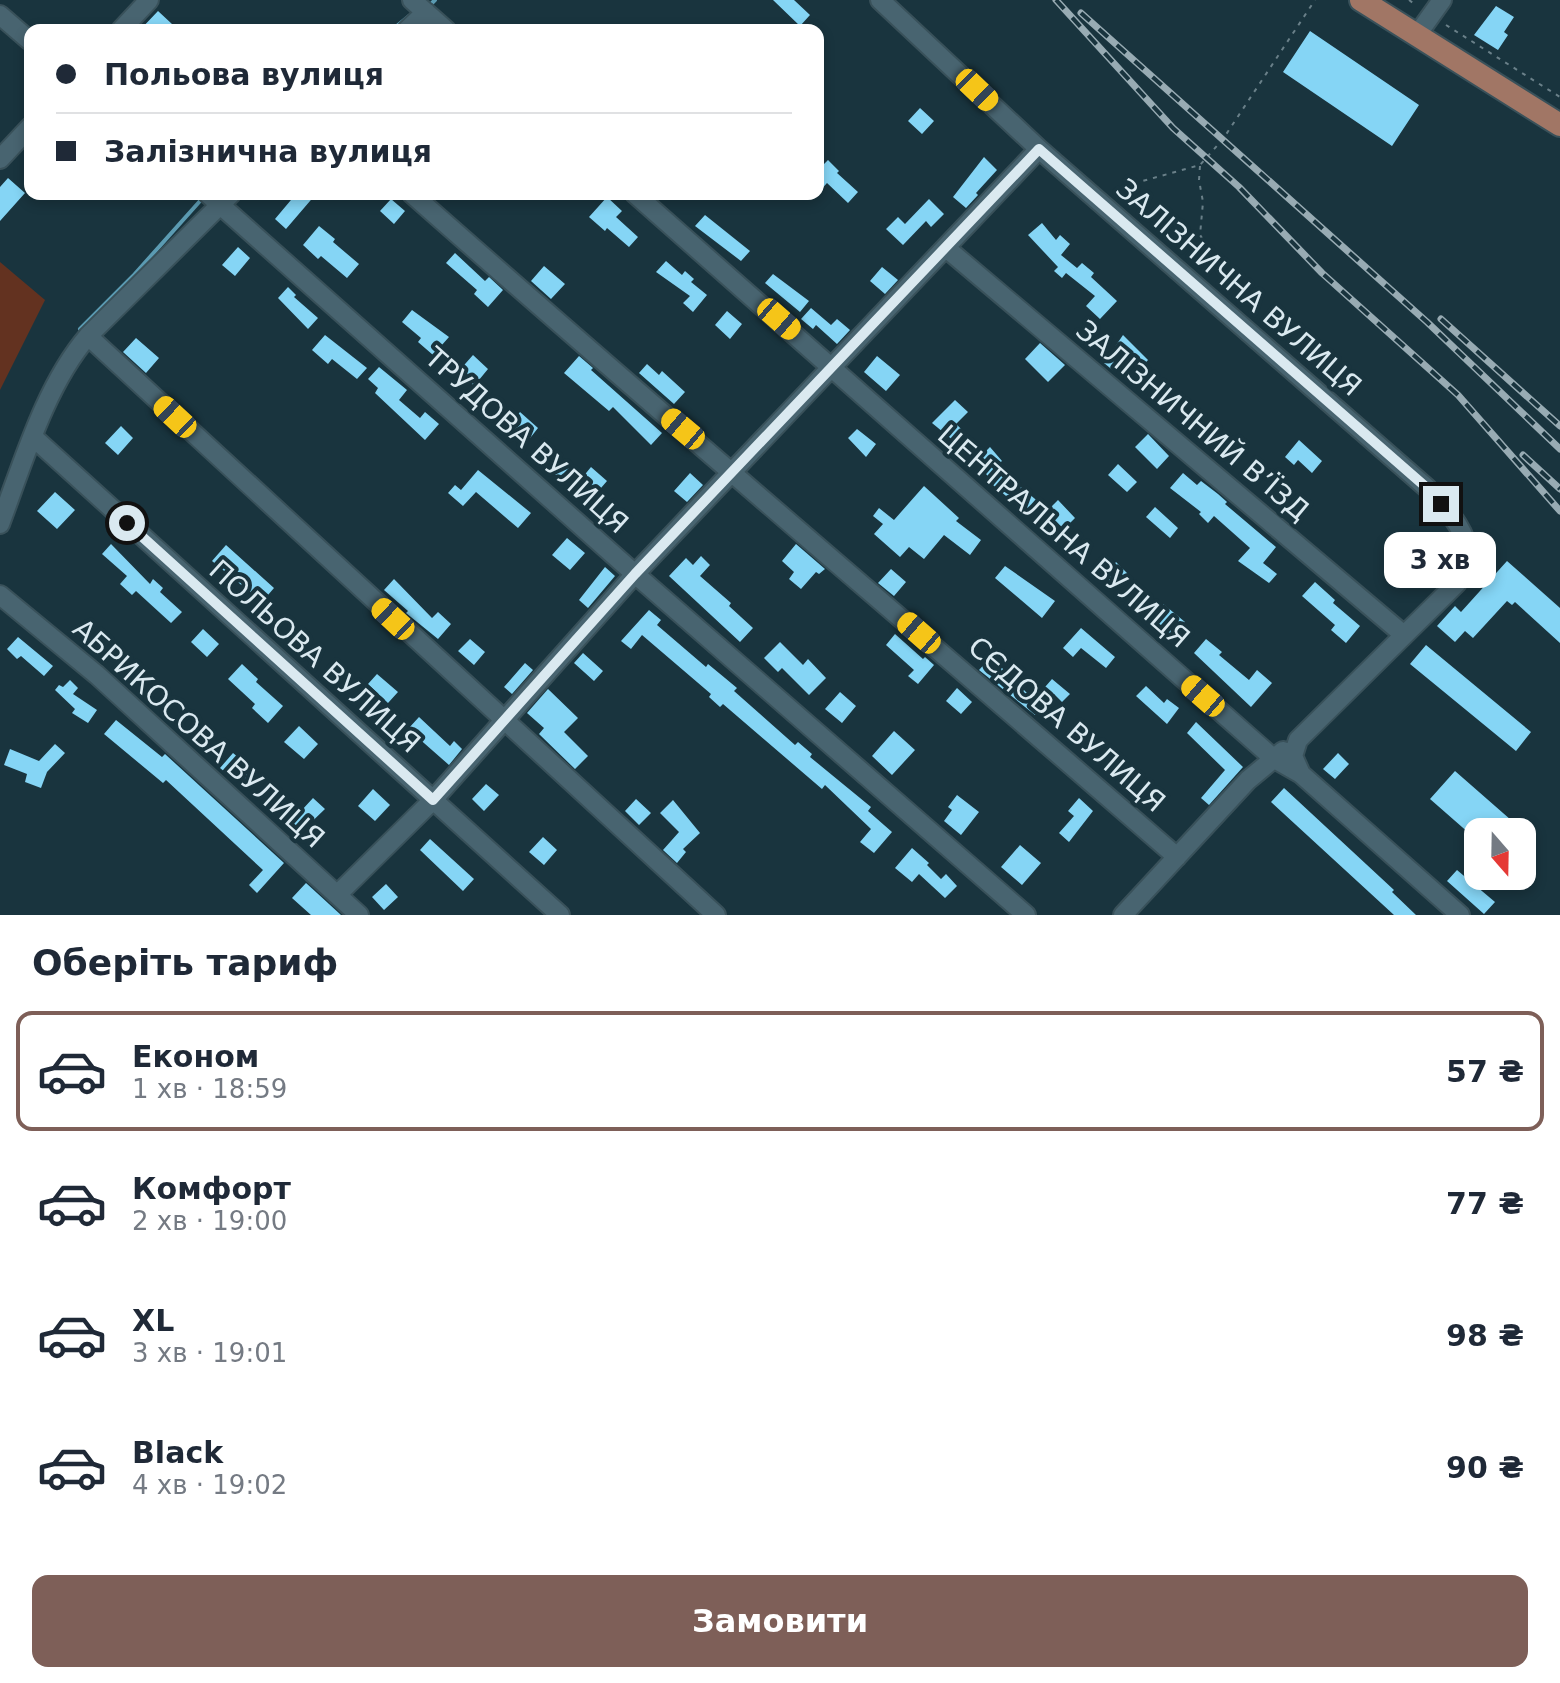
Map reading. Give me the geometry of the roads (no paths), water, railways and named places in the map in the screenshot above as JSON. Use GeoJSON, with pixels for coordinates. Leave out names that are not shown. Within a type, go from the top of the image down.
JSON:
{"type":"FeatureCollection","features":[{"type":"Feature","properties":{"kind":"main road"},"geometry":{"type":"LineString","coordinates":[[1361,0],[1560,125]]}},
{"type":"Feature","properties":{"kind":"street"},"geometry":{"type":"LineString","coordinates":[[127,24],[149,0]]}},
{"type":"Feature","properties":{"kind":"street","name":"ЗАЛІЗНИЧНА ВУЛИЦЯ"},"geometry":{"type":"LineString","coordinates":[[880,0],[1039,149],[1427,488],[1456,520],[1466,544],[1468,562],[1457,583],[1404,635]]}},
{"type":"Feature","properties":{"kind":"street"},"geometry":{"type":"LineString","coordinates":[[410,24],[419,6],[439,24]]}},
{"type":"Feature","properties":{"kind":"street"},"geometry":{"type":"LineString","coordinates":[[1417,35],[1437,8]]}},
{"type":"Feature","properties":{"kind":"street"},"geometry":{"type":"LineString","coordinates":[[0,15],[24,36]]}},
{"type":"Feature","properties":{"kind":"street"},"geometry":{"type":"LineString","coordinates":[[0,159],[24,133]]}},
{"type":"Feature","properties":{"kind":"street"},"geometry":{"type":"LineString","coordinates":[[337,895],[433,800],[635,574],[1039,149]]}},
{"type":"Feature","properties":{"kind":"street"},"geometry":{"type":"LineString","coordinates":[[0,524],[33,437],[70,357],[217,200]]}},
{"type":"Feature","properties":{"kind":"street","name":"ТРУДОВА ВУЛИЦЯ"},"geometry":{"type":"LineString","coordinates":[[223,200],[635,574],[1026,915]]}},
{"type":"Feature","properties":{"kind":"street","name":"СЄДОВА ВУЛИЦЯ"},"geometry":{"type":"LineString","coordinates":[[419,200],[1177,857]]}},
{"type":"Feature","properties":{"kind":"street","name":"ЦЕНТРАЛЬНА ВУЛИЦЯ"},"geometry":{"type":"LineString","coordinates":[[642,200],[1273,758],[1301,774],[1460,915]]}},
{"type":"Feature","properties":{"kind":"street","name":"ЗАЛІЗНИЧНИЙ В’ЇЗД"},"geometry":{"type":"LineString","coordinates":[[946,248],[1404,635]]}},
{"type":"Feature","properties":{"kind":"street"},"geometry":{"type":"LineString","coordinates":[[88,336],[716,915]]}},
{"type":"Feature","properties":{"kind":"street","name":"ПОЛЬОВА ВУЛИЦЯ"},"geometry":{"type":"LineString","coordinates":[[33,437],[560,915]]}},
{"type":"Feature","properties":{"kind":"street","name":"АБРИКОСОВА ВУЛИЦЯ"},"geometry":{"type":"LineString","coordinates":[[0,595],[97,675],[359,915]]}},
{"type":"Feature","properties":{"kind":"street"},"geometry":{"type":"LineString","coordinates":[[1149,915],[1129,908],[1248,780],[1298,740],[1404,635]]}},
{"type":"Feature","properties":{"kind":"street"},"geometry":{"type":"LineString","coordinates":[[1298,740],[1293,756],[1301,774]]}},
{"type":"Feature","properties":{"kind":"waterway"},"geometry":{"type":"LineString","coordinates":[[432,3],[435,0]]}},
{"type":"Feature","properties":{"kind":"waterway"},"geometry":{"type":"LineString","coordinates":[[399,24],[409,16]]}},
{"type":"Feature","properties":{"kind":"waterway"},"geometry":{"type":"LineString","coordinates":[[80,329],[133,276],[200,201]]}},
{"type":"Feature","properties":{"kind":"railway"},"geometry":{"type":"LineString","coordinates":[[1056,0],[1173,128],[1239,187],[1322,273],[1458,395],[1560,511]]}},
{"type":"Feature","properties":{"kind":"railway"},"geometry":{"type":"LineString","coordinates":[[1081,13],[1427,322],[1560,449]]}},
{"type":"Feature","properties":{"kind":"railway"},"geometry":{"type":"LineString","coordinates":[[1441,319],[1560,426]]}},
{"type":"Feature","properties":{"kind":"railway"},"geometry":{"type":"LineString","coordinates":[[1523,455],[1560,489]]}}]}
